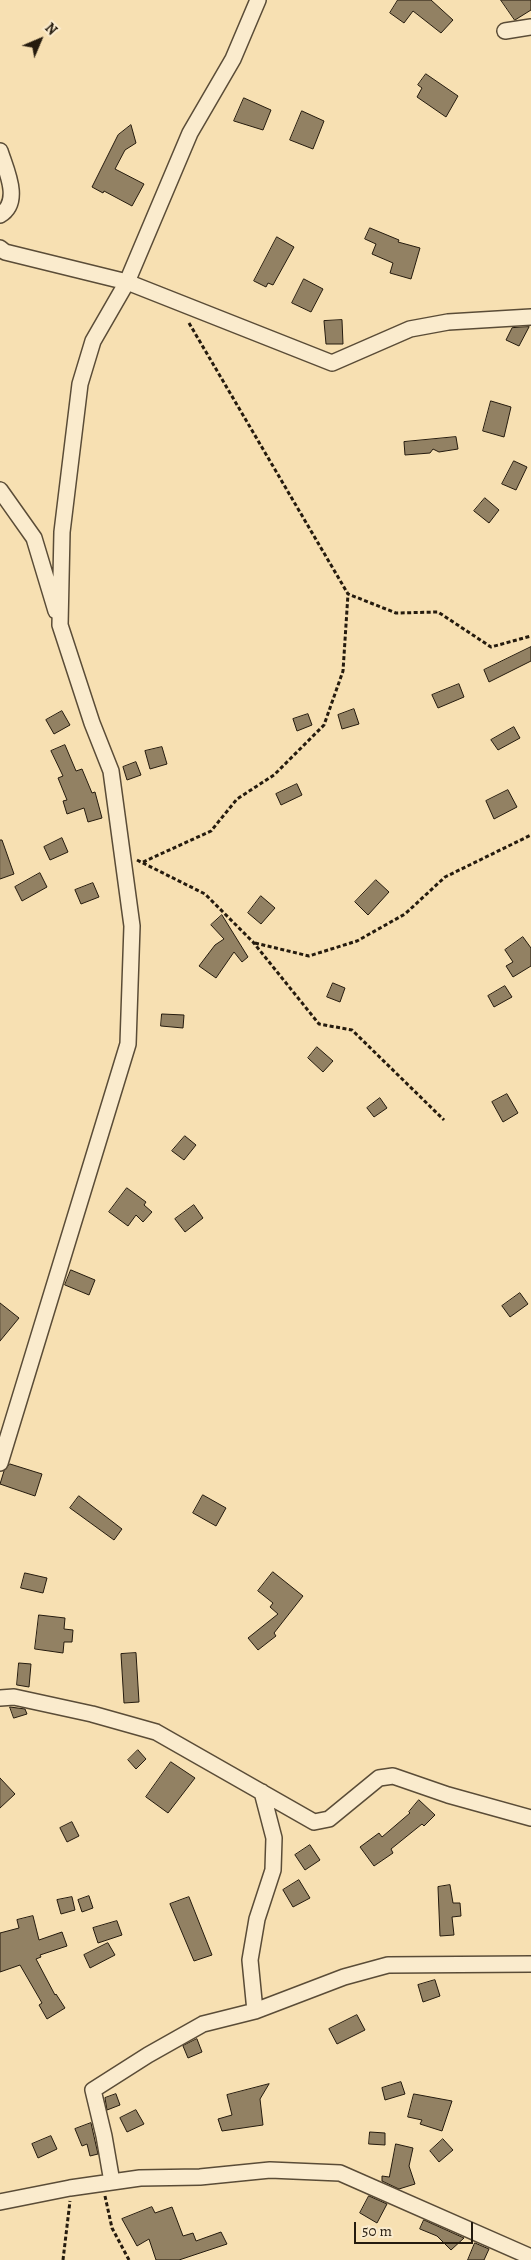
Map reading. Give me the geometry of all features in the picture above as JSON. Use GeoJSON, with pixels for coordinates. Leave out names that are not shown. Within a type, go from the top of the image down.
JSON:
{"type":"FeatureCollection","features":[{"type":"Feature","properties":{"kind":"street"},"geometry":{"type":"LineString","coordinates":[[60,625],[62,532],[80,384],[93,341],[127,282],[190,133],[233,59],[258,0]]}},
{"type":"Feature","properties":{"kind":"street"},"geometry":{"type":"LineString","coordinates":[[504,30],[531,27]]}},
{"type":"Feature","properties":{"kind":"street"},"geometry":{"type":"LineString","coordinates":[[0,151],[11,186],[12,199],[4,213],[0,216]]}},
{"type":"Feature","properties":{"kind":"street"},"geometry":{"type":"LineString","coordinates":[[0,248],[5,252],[127,282],[332,363],[410,329],[448,322],[531,317]]}},
{"type":"Feature","properties":{"kind":"street"},"geometry":{"type":"LineString","coordinates":[[0,490],[34,538],[92,723],[111,771],[132,926],[128,1044],[0,1463]]}},
{"type":"Feature","properties":{"kind":"street"},"geometry":{"type":"LineString","coordinates":[[0,1698],[14,1697],[92,1714],[156,1732],[314,1822],[329,1819],[379,1778],[393,1776],[448,1795],[531,1818]]}},
{"type":"Feature","properties":{"kind":"street"},"geometry":{"type":"LineString","coordinates":[[255,2011],[250,1960],[257,1919],[273,1870],[274,1838],[262,1792]]}},
{"type":"Feature","properties":{"kind":"street"},"geometry":{"type":"LineString","coordinates":[[107,2183],[104,2136],[93,2090],[148,2055],[204,2024],[255,2011],[344,1976],[388,1965],[531,1964]]}},
{"type":"Feature","properties":{"kind":"street"},"geometry":{"type":"LineString","coordinates":[[0,2202],[70,2188],[140,2178],[200,2178],[270,2170],[340,2173],[531,2257]]}},
{"type":"Feature","properties":{"kind":"path"},"geometry":{"type":"LineString","coordinates":[[142,863],[211,831],[237,799],[274,775],[324,725],[343,671],[348,594],[177,303]]}},
{"type":"Feature","properties":{"kind":"path"},"geometry":{"type":"LineString","coordinates":[[348,594],[396,613],[438,612],[491,647],[531,636]]}},
{"type":"Feature","properties":{"kind":"path"},"geometry":{"type":"LineString","coordinates":[[254,942],[309,956],[356,941],[405,914],[445,877],[531,835]]}},
{"type":"Feature","properties":{"kind":"path"},"geometry":{"type":"LineString","coordinates":[[121,852],[205,894],[254,942],[319,1024],[352,1030],[444,1120]]}},
{"type":"Feature","properties":{"kind":"path"},"geometry":{"type":"LineString","coordinates":[[107,2183],[112,2228],[129,2260]]}},
{"type":"Feature","properties":{"kind":"path"},"geometry":{"type":"LineString","coordinates":[[63,2260],[70,2188]]}},
{"type":"Feature","properties":{"kind":"building"},"geometry":{"type":"Polygon","coordinates":[[[398,0],[431,0],[453,20],[441,33],[413,11],[404,23],[390,13],[398,0]]]}},
{"type":"Feature","properties":{"kind":"building"},"geometry":{"type":"Polygon","coordinates":[[[501,0],[531,0],[531,10],[515,20],[501,0]]]}},
{"type":"Feature","properties":{"kind":"building"},"geometry":{"type":"Polygon","coordinates":[[[426,74],[458,96],[446,117],[417,97],[422,88],[418,85],[426,74]]]}},
{"type":"Feature","properties":{"kind":"building"},"geometry":{"type":"Polygon","coordinates":[[[244,98],[271,110],[263,130],[234,121],[244,98]]]}},
{"type":"Feature","properties":{"kind":"building"},"geometry":{"type":"Polygon","coordinates":[[[302,111],[324,121],[313,149],[290,140],[302,111]]]}},
{"type":"Feature","properties":{"kind":"building"},"geometry":{"type":"Polygon","coordinates":[[[131,125],[136,143],[125,150],[115,169],[144,184],[132,206],[104,191],[103,193],[92,187],[118,135],[131,125]]]}},
{"type":"Feature","properties":{"kind":"building"},"geometry":{"type":"Polygon","coordinates":[[[370,228],[399,240],[398,242],[420,248],[411,279],[390,273],[393,263],[372,254],[376,244],[365,239],[370,228]]]}},
{"type":"Feature","properties":{"kind":"building"},"geometry":{"type":"Polygon","coordinates":[[[277,237],[294,247],[273,285],[268,283],[266,287],[254,281],[277,237]]]}},
{"type":"Feature","properties":{"kind":"building"},"geometry":{"type":"Polygon","coordinates":[[[304,279],[323,289],[311,312],[292,303],[304,279]]]}},
{"type":"Feature","properties":{"kind":"building"},"geometry":{"type":"Polygon","coordinates":[[[342,320],[343,344],[326,344],[324,321],[342,320]]]}},
{"type":"Feature","properties":{"kind":"building"},"geometry":{"type":"Polygon","coordinates":[[[529,327],[519,346],[506,340],[512,328],[529,327]]]}},
{"type":"Feature","properties":{"kind":"building"},"geometry":{"type":"Polygon","coordinates":[[[491,401],[511,407],[504,437],[483,431],[491,401]]]}},
{"type":"Feature","properties":{"kind":"building"},"geometry":{"type":"Polygon","coordinates":[[[456,437],[458,449],[439,452],[433,449],[430,453],[405,455],[404,442],[456,437]]]}},
{"type":"Feature","properties":{"kind":"building"},"geometry":{"type":"Polygon","coordinates":[[[514,461],[527,467],[516,490],[502,484],[514,461]]]}},
{"type":"Feature","properties":{"kind":"building"},"geometry":{"type":"Polygon","coordinates":[[[485,498],[499,510],[489,523],[474,511],[485,498]]]}},
{"type":"Feature","properties":{"kind":"building"},"geometry":{"type":"Polygon","coordinates":[[[531,647],[531,661],[489,682],[484,670],[531,647]]]}},
{"type":"Feature","properties":{"kind":"building"},"geometry":{"type":"Polygon","coordinates":[[[459,684],[464,697],[438,708],[432,695],[459,684]]]}},
{"type":"Feature","properties":{"kind":"building"},"geometry":{"type":"Polygon","coordinates":[[[354,709],[359,724],[342,729],[338,715],[354,709]]]}},
{"type":"Feature","properties":{"kind":"building"},"geometry":{"type":"Polygon","coordinates":[[[62,711],[70,725],[54,734],[46,720],[62,711]]]}},
{"type":"Feature","properties":{"kind":"building"},"geometry":{"type":"Polygon","coordinates":[[[308,714],[312,725],[297,731],[293,719],[308,714]]]}},
{"type":"Feature","properties":{"kind":"building"},"geometry":{"type":"Polygon","coordinates":[[[514,727],[520,738],[498,750],[491,740],[514,727]]]}},
{"type":"Feature","properties":{"kind":"building"},"geometry":{"type":"Polygon","coordinates":[[[65,745],[76,771],[82,769],[92,793],[95,792],[102,818],[88,822],[84,808],[67,814],[63,801],[67,800],[58,778],[63,776],[51,751],[65,745]]]}},
{"type":"Feature","properties":{"kind":"building"},"geometry":{"type":"Polygon","coordinates":[[[162,747],[167,764],[150,769],[145,751],[162,747]]]}},
{"type":"Feature","properties":{"kind":"building"},"geometry":{"type":"Polygon","coordinates":[[[136,762],[141,775],[127,780],[123,767],[136,762]]]}},
{"type":"Feature","properties":{"kind":"building"},"geometry":{"type":"Polygon","coordinates":[[[297,784],[302,795],[281,805],[276,794],[297,784]]]}},
{"type":"Feature","properties":{"kind":"building"},"geometry":{"type":"Polygon","coordinates":[[[508,790],[517,807],[494,819],[486,801],[508,790]]]}},
{"type":"Feature","properties":{"kind":"building"},"geometry":{"type":"Polygon","coordinates":[[[62,838],[68,852],[50,860],[44,847],[62,838]]]}},
{"type":"Feature","properties":{"kind":"building"},"geometry":{"type":"Polygon","coordinates":[[[0,840],[2,840],[14,874],[0,879],[0,840]]]}},
{"type":"Feature","properties":{"kind":"building"},"geometry":{"type":"Polygon","coordinates":[[[40,873],[47,887],[22,901],[15,887],[40,873]]]}},
{"type":"Feature","properties":{"kind":"building"},"geometry":{"type":"Polygon","coordinates":[[[376,880],[389,892],[368,915],[355,902],[376,880]]]}},
{"type":"Feature","properties":{"kind":"building"},"geometry":{"type":"Polygon","coordinates":[[[93,883],[99,897],[81,904],[75,890],[93,883]]]}},
{"type":"Feature","properties":{"kind":"building"},"geometry":{"type":"Polygon","coordinates":[[[261,896],[275,908],[261,924],[248,913],[261,896]]]}},
{"type":"Feature","properties":{"kind":"building"},"geometry":{"type":"Polygon","coordinates":[[[222,915],[248,957],[242,962],[234,952],[216,978],[199,966],[215,945],[224,939],[211,925],[222,915]]]}},
{"type":"Feature","properties":{"kind":"building"},"geometry":{"type":"Polygon","coordinates":[[[523,937],[531,948],[531,966],[513,977],[506,966],[513,962],[505,950],[523,937]]]}},
{"type":"Feature","properties":{"kind":"building"},"geometry":{"type":"Polygon","coordinates":[[[333,983],[345,988],[340,1002],[327,997],[333,983]]]}},
{"type":"Feature","properties":{"kind":"building"},"geometry":{"type":"Polygon","coordinates":[[[505,986],[512,997],[494,1007],[488,996],[505,986]]]}},
{"type":"Feature","properties":{"kind":"building"},"geometry":{"type":"Polygon","coordinates":[[[162,1014],[184,1015],[183,1028],[161,1026],[162,1014]]]}},
{"type":"Feature","properties":{"kind":"building"},"geometry":{"type":"Polygon","coordinates":[[[317,1047],[333,1061],[323,1072],[308,1058],[317,1047]]]}},
{"type":"Feature","properties":{"kind":"building"},"geometry":{"type":"Polygon","coordinates":[[[507,1094],[518,1113],[503,1122],[492,1102],[507,1094]]]}},
{"type":"Feature","properties":{"kind":"building"},"geometry":{"type":"Polygon","coordinates":[[[380,1098],[387,1108],[374,1117],[367,1108],[380,1098]]]}},
{"type":"Feature","properties":{"kind":"building"},"geometry":{"type":"Polygon","coordinates":[[[185,1136],[196,1145],[184,1160],[172,1151],[185,1136]]]}},
{"type":"Feature","properties":{"kind":"building"},"geometry":{"type":"Polygon","coordinates":[[[127,1188],[146,1202],[144,1205],[152,1212],[143,1222],[136,1215],[128,1226],[109,1212],[127,1188]]]}},
{"type":"Feature","properties":{"kind":"building"},"geometry":{"type":"Polygon","coordinates":[[[194,1205],[203,1218],[185,1232],[175,1219],[194,1205]]]}},
{"type":"Feature","properties":{"kind":"building"},"geometry":{"type":"Polygon","coordinates":[[[71,1270],[95,1280],[89,1295],[65,1285],[71,1270]]]}},
{"type":"Feature","properties":{"kind":"building"},"geometry":{"type":"Polygon","coordinates":[[[520,1293],[528,1304],[510,1317],[502,1306],[520,1293]]]}},
{"type":"Feature","properties":{"kind":"building"},"geometry":{"type":"Polygon","coordinates":[[[0,1303],[19,1318],[0,1341],[0,1303]]]}},
{"type":"Feature","properties":{"kind":"building"},"geometry":{"type":"Polygon","coordinates":[[[10,1464],[42,1474],[35,1496],[0,1484],[4,1471],[10,1464]]]}},
{"type":"Feature","properties":{"kind":"building"},"geometry":{"type":"Polygon","coordinates":[[[203,1495],[226,1508],[216,1526],[193,1513],[203,1495]]]}},
{"type":"Feature","properties":{"kind":"building"},"geometry":{"type":"Polygon","coordinates":[[[79,1496],[122,1529],[114,1540],[70,1508],[79,1496]]]}},
{"type":"Feature","properties":{"kind":"building"},"geometry":{"type":"Polygon","coordinates":[[[273,1572],[303,1596],[274,1633],[276,1636],[258,1650],[248,1638],[278,1614],[270,1607],[273,1603],[258,1591],[273,1572]]]}},
{"type":"Feature","properties":{"kind":"building"},"geometry":{"type":"Polygon","coordinates":[[[25,1573],[47,1578],[43,1593],[21,1588],[25,1573]]]}},
{"type":"Feature","properties":{"kind":"building"},"geometry":{"type":"Polygon","coordinates":[[[39,1615],[65,1618],[64,1629],[73,1630],[72,1642],[64,1642],[63,1653],[35,1649],[39,1615]]]}},
{"type":"Feature","properties":{"kind":"building"},"geometry":{"type":"Polygon","coordinates":[[[136,1653],[139,1702],[124,1703],[121,1654],[136,1653]]]}},
{"type":"Feature","properties":{"kind":"building"},"geometry":{"type":"Polygon","coordinates":[[[19,1663],[31,1664],[29,1687],[17,1685],[19,1663]]]}},
{"type":"Feature","properties":{"kind":"building"},"geometry":{"type":"Polygon","coordinates":[[[10,1707],[25,1709],[27,1714],[14,1718],[10,1707]]]}},
{"type":"Feature","properties":{"kind":"building"},"geometry":{"type":"Polygon","coordinates":[[[138,1750],[146,1759],[136,1769],[128,1760],[138,1750]]]}},
{"type":"Feature","properties":{"kind":"building"},"geometry":{"type":"Polygon","coordinates":[[[171,1762],[195,1778],[168,1813],[146,1797],[171,1762]]]}},
{"type":"Feature","properties":{"kind":"building"},"geometry":{"type":"Polygon","coordinates":[[[0,1778],[15,1794],[0,1808],[0,1778]]]}},
{"type":"Feature","properties":{"kind":"building"},"geometry":{"type":"Polygon","coordinates":[[[419,1800],[435,1815],[424,1826],[422,1824],[391,1849],[393,1853],[374,1866],[360,1847],[379,1833],[382,1837],[410,1813],[419,1800]]]}},
{"type":"Feature","properties":{"kind":"building"},"geometry":{"type":"Polygon","coordinates":[[[72,1822],[79,1836],[67,1842],[60,1828],[72,1822]]]}},
{"type":"Feature","properties":{"kind":"building"},"geometry":{"type":"Polygon","coordinates":[[[310,1845],[320,1860],[305,1870],[295,1855],[310,1845]]]}},
{"type":"Feature","properties":{"kind":"building"},"geometry":{"type":"Polygon","coordinates":[[[299,1880],[310,1898],[293,1907],[283,1890],[299,1880]]]}},
{"type":"Feature","properties":{"kind":"building"},"geometry":{"type":"Polygon","coordinates":[[[450,1885],[453,1903],[460,1903],[461,1916],[452,1917],[454,1935],[440,1936],[438,1887],[450,1885]]]}},
{"type":"Feature","properties":{"kind":"building"},"geometry":{"type":"Polygon","coordinates":[[[89,1896],[93,1908],[82,1912],[78,1900],[89,1896]]]}},
{"type":"Feature","properties":{"kind":"building"},"geometry":{"type":"Polygon","coordinates":[[[72,1897],[75,1910],[61,1914],[57,1900],[72,1897]]]}},
{"type":"Feature","properties":{"kind":"building"},"geometry":{"type":"Polygon","coordinates":[[[189,1897],[212,1955],[194,1961],[170,1904],[189,1897]]]}},
{"type":"Feature","properties":{"kind":"building"},"geometry":{"type":"Polygon","coordinates":[[[33,1916],[39,1940],[62,1932],[67,1946],[40,1955],[41,1957],[36,1959],[55,1995],[65,2008],[47,2019],[39,2005],[42,2003],[20,1965],[0,1972],[0,1933],[19,1928],[17,1920],[33,1916]]]}},
{"type":"Feature","properties":{"kind":"building"},"geometry":{"type":"Polygon","coordinates":[[[117,1921],[122,1935],[98,1943],[93,1928],[117,1921]]]}},
{"type":"Feature","properties":{"kind":"building"},"geometry":{"type":"Polygon","coordinates":[[[108,1943],[115,1955],[90,1968],[84,1955],[108,1943]]]}},
{"type":"Feature","properties":{"kind":"building"},"geometry":{"type":"Polygon","coordinates":[[[435,1980],[440,1996],[423,2002],[418,1985],[435,1980]]]}},
{"type":"Feature","properties":{"kind":"building"},"geometry":{"type":"Polygon","coordinates":[[[357,2015],[365,2030],[337,2044],[329,2029],[357,2015]]]}},
{"type":"Feature","properties":{"kind":"building"},"geometry":{"type":"Polygon","coordinates":[[[197,2039],[202,2052],[188,2058],[183,2046],[197,2039]]]}},
{"type":"Feature","properties":{"kind":"building"},"geometry":{"type":"Polygon","coordinates":[[[401,2082],[405,2094],[385,2100],[382,2088],[401,2082]]]}},
{"type":"Feature","properties":{"kind":"building"},"geometry":{"type":"Polygon","coordinates":[[[269,2084],[260,2099],[263,2125],[222,2131],[218,2119],[232,2115],[227,2095],[269,2084]]]}},
{"type":"Feature","properties":{"kind":"building"},"geometry":{"type":"Polygon","coordinates":[[[116,2094],[120,2105],[107,2110],[105,2098],[116,2094]]]}},
{"type":"Feature","properties":{"kind":"building"},"geometry":{"type":"Polygon","coordinates":[[[414,2094],[452,2101],[442,2131],[420,2124],[422,2120],[408,2117],[414,2094]]]}},
{"type":"Feature","properties":{"kind":"building"},"geometry":{"type":"Polygon","coordinates":[[[136,2110],[144,2124],[127,2132],[120,2118],[136,2110]]]}},
{"type":"Feature","properties":{"kind":"building"},"geometry":{"type":"Polygon","coordinates":[[[91,2123],[98,2154],[90,2156],[87,2144],[82,2146],[75,2129],[91,2123]]]}},
{"type":"Feature","properties":{"kind":"building"},"geometry":{"type":"Polygon","coordinates":[[[370,2132],[385,2133],[385,2145],[369,2144],[370,2132]]]}},
{"type":"Feature","properties":{"kind":"building"},"geometry":{"type":"Polygon","coordinates":[[[51,2136],[57,2149],[38,2158],[32,2144],[51,2136]]]}},
{"type":"Feature","properties":{"kind":"building"},"geometry":{"type":"Polygon","coordinates":[[[443,2139],[453,2150],[439,2162],[430,2151],[443,2139]]]}},
{"type":"Feature","properties":{"kind":"building"},"geometry":{"type":"Polygon","coordinates":[[[396,2144],[413,2148],[409,2166],[415,2184],[399,2189],[382,2181],[382,2176],[389,2177],[396,2144]]]}},
{"type":"Feature","properties":{"kind":"building"},"geometry":{"type":"Polygon","coordinates":[[[369,2196],[387,2204],[377,2223],[360,2213],[369,2196]]]}},
{"type":"Feature","properties":{"kind":"building"},"geometry":{"type":"Polygon","coordinates":[[[152,2207],[155,2213],[172,2207],[183,2236],[193,2233],[196,2241],[221,2232],[227,2244],[179,2260],[156,2260],[149,2239],[137,2246],[122,2219],[152,2207]]]}},
{"type":"Feature","properties":{"kind":"building"},"geometry":{"type":"Polygon","coordinates":[[[424,2220],[464,2238],[451,2250],[437,2236],[420,2229],[424,2220]]]}},
{"type":"Feature","properties":{"kind":"building"},"geometry":{"type":"Polygon","coordinates":[[[475,2243],[489,2249],[484,2260],[468,2260],[475,2243]]]}}]}
